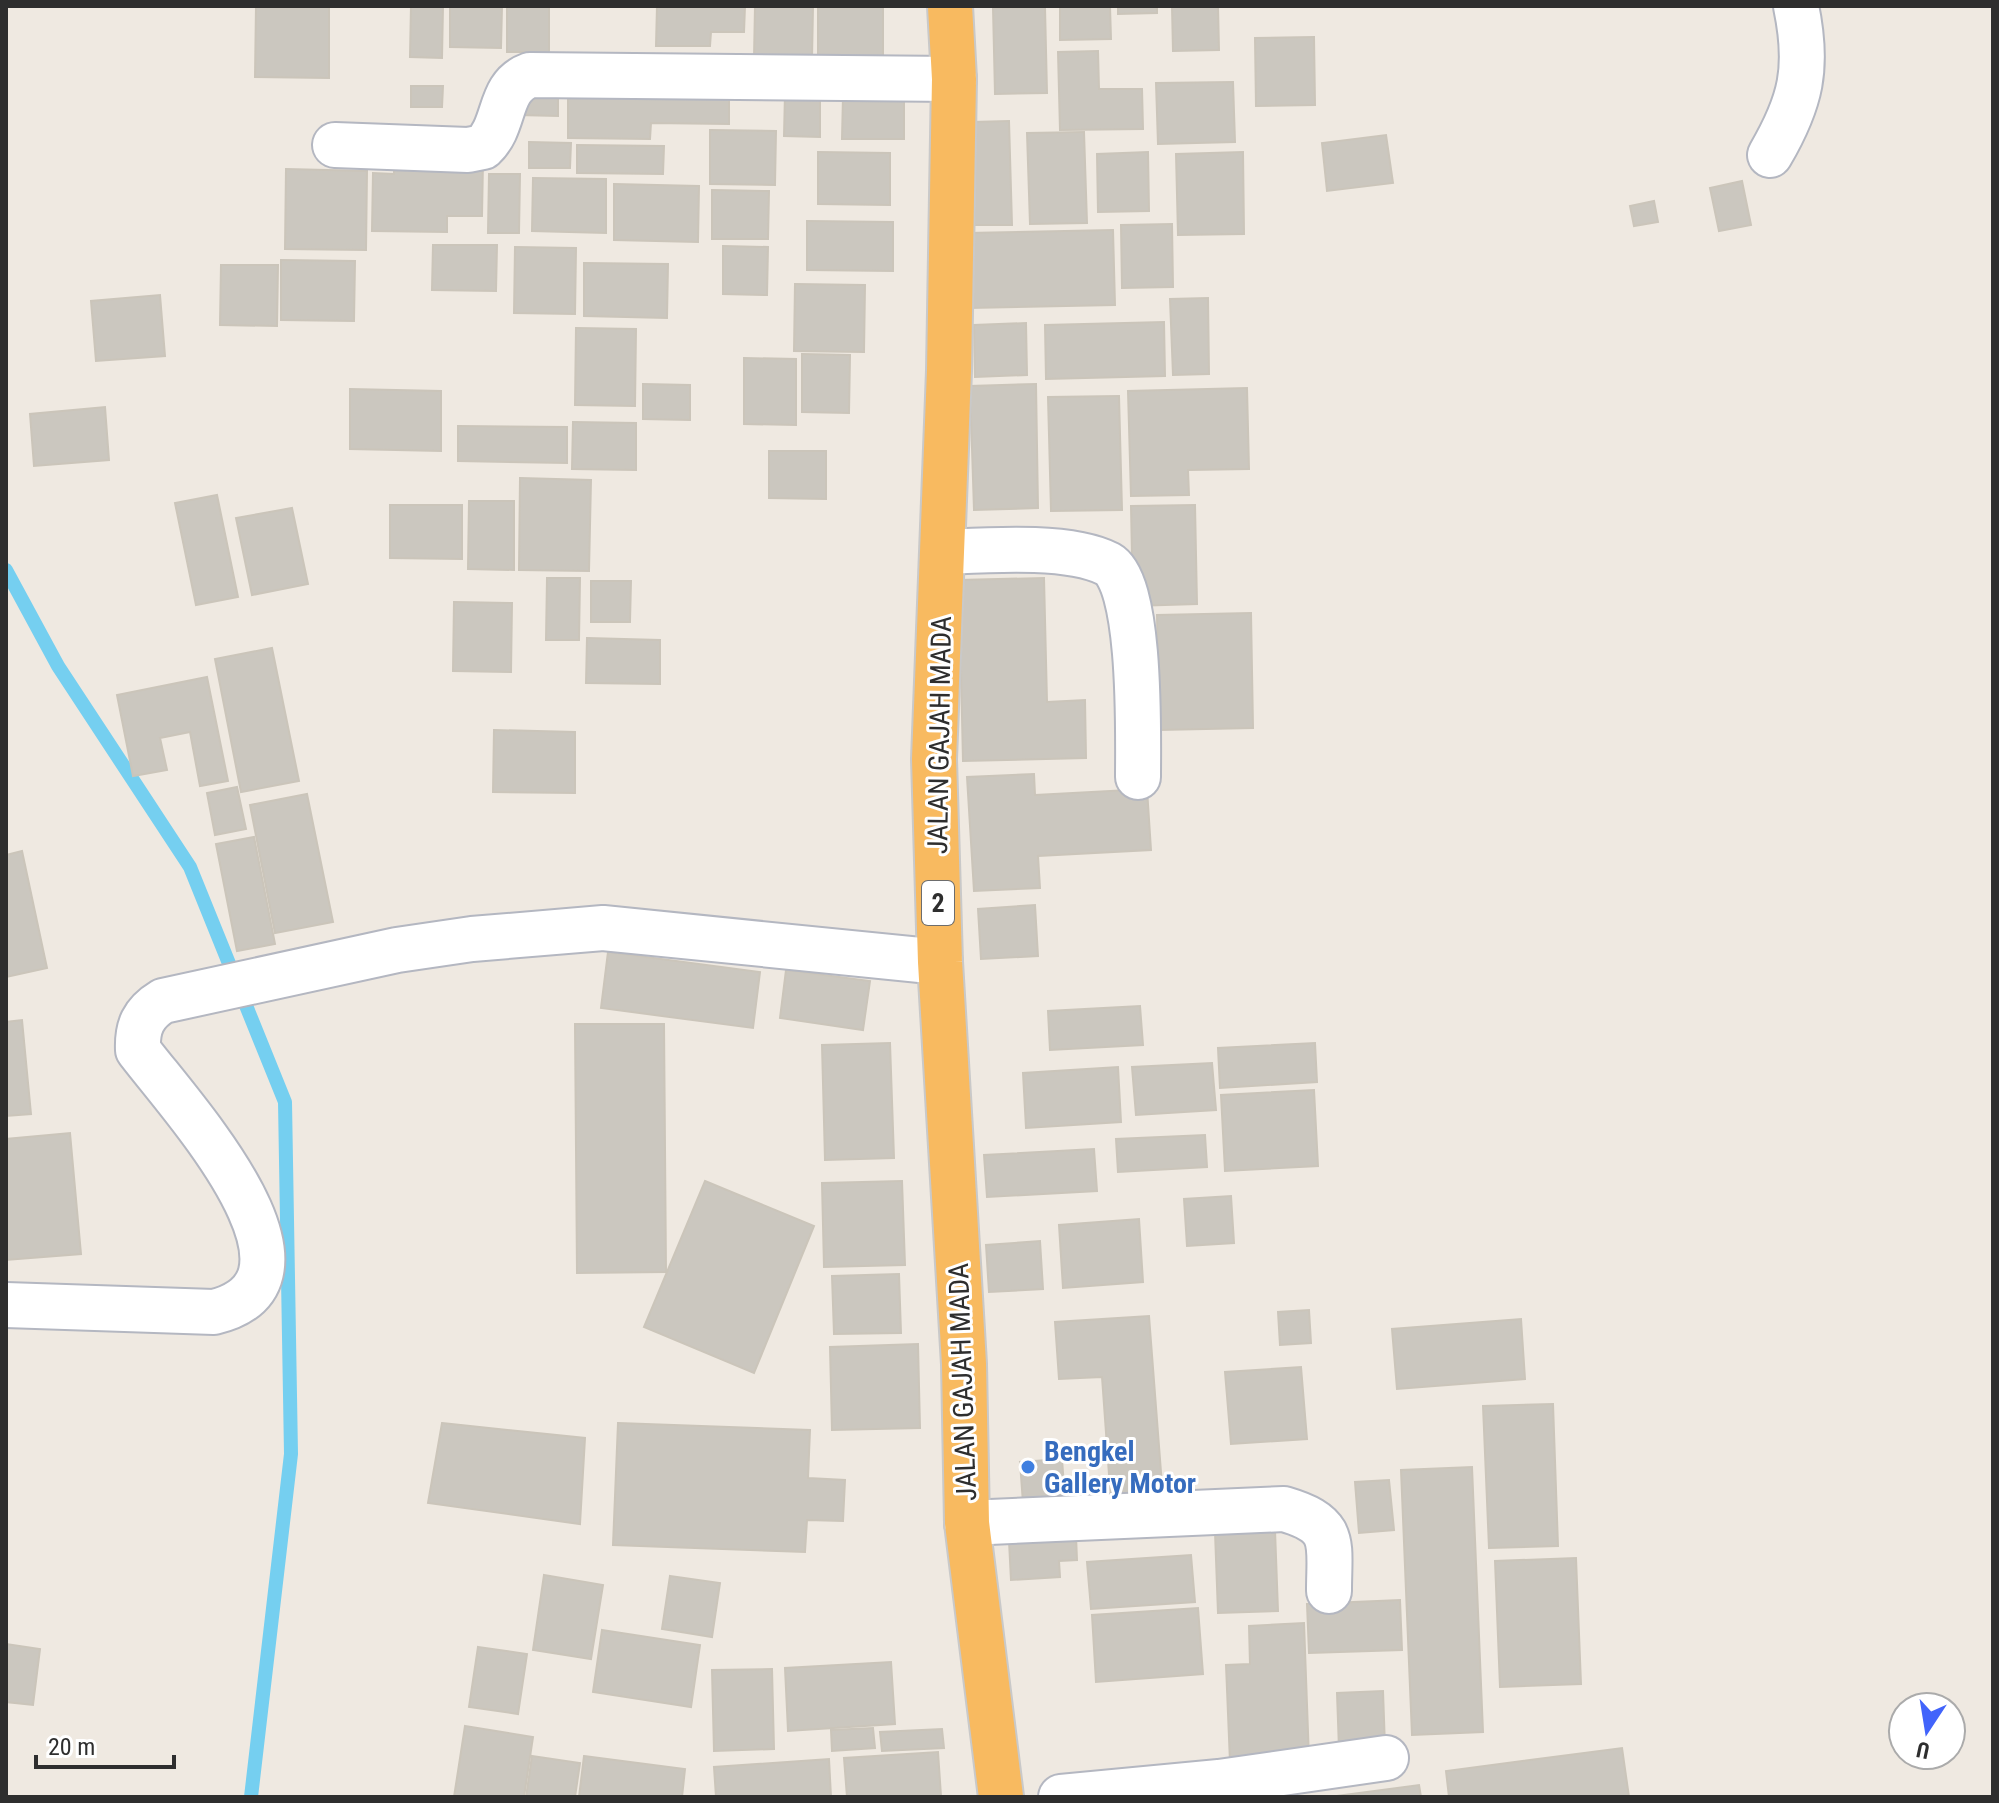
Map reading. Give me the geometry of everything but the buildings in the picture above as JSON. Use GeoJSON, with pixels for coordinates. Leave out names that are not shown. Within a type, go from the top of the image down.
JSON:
{"type":"FeatureCollection","features":[{"type":"Feature","properties":{"kind":"highway","name":"JALAN GAJAH MADA"},"geometry":{"type":"LineString","coordinates":[[950,6],[954,79],[945,552],[934,759],[940,962],[964,1364],[967,1523],[1001,1797]]}},
{"type":"Feature","properties":{"kind":"street"},"geometry":{"type":"LineString","coordinates":[[1770,155],[1795,109],[1802,85],[1802,33],[1796,6]]}},
{"type":"Feature","properties":{"kind":"street"},"geometry":{"type":"LineString","coordinates":[[335,145],[468,150],[483,147],[497,130],[509,88],[530,75],[954,79]]}},
{"type":"Feature","properties":{"kind":"street"},"geometry":{"type":"LineString","coordinates":[[945,552],[1034,550],[1110,565],[1123,583],[1130,611],[1137,687],[1138,777]]}},
{"type":"Feature","properties":{"kind":"street"},"geometry":{"type":"LineString","coordinates":[[6,1305],[214,1312],[235,1307],[253,1292],[262,1275],[261,1243],[240,1188],[199,1125],[138,1050],[138,1035],[150,1009],[173,998],[235,983],[457,941],[603,928],[940,962]]}},
{"type":"Feature","properties":{"kind":"street"},"geometry":{"type":"LineString","coordinates":[[967,1523],[1284,1509],[1313,1518],[1322,1526],[1329,1545],[1329,1591]]}},
{"type":"Feature","properties":{"kind":"street"},"geometry":{"type":"LineString","coordinates":[[1061,1797],[1219,1782],[1386,1758]]}},
{"type":"Feature","properties":{"kind":"waterway"},"geometry":{"type":"LineString","coordinates":[[6,570],[58,666],[190,867],[285,1102],[291,1454],[251,1797]]}},
{"type":"Feature","properties":{"kind":"place","name":"Bengkel Gallery Motor"},"geometry":{"type":"Point","coordinates":[1028,1467]}}]}
